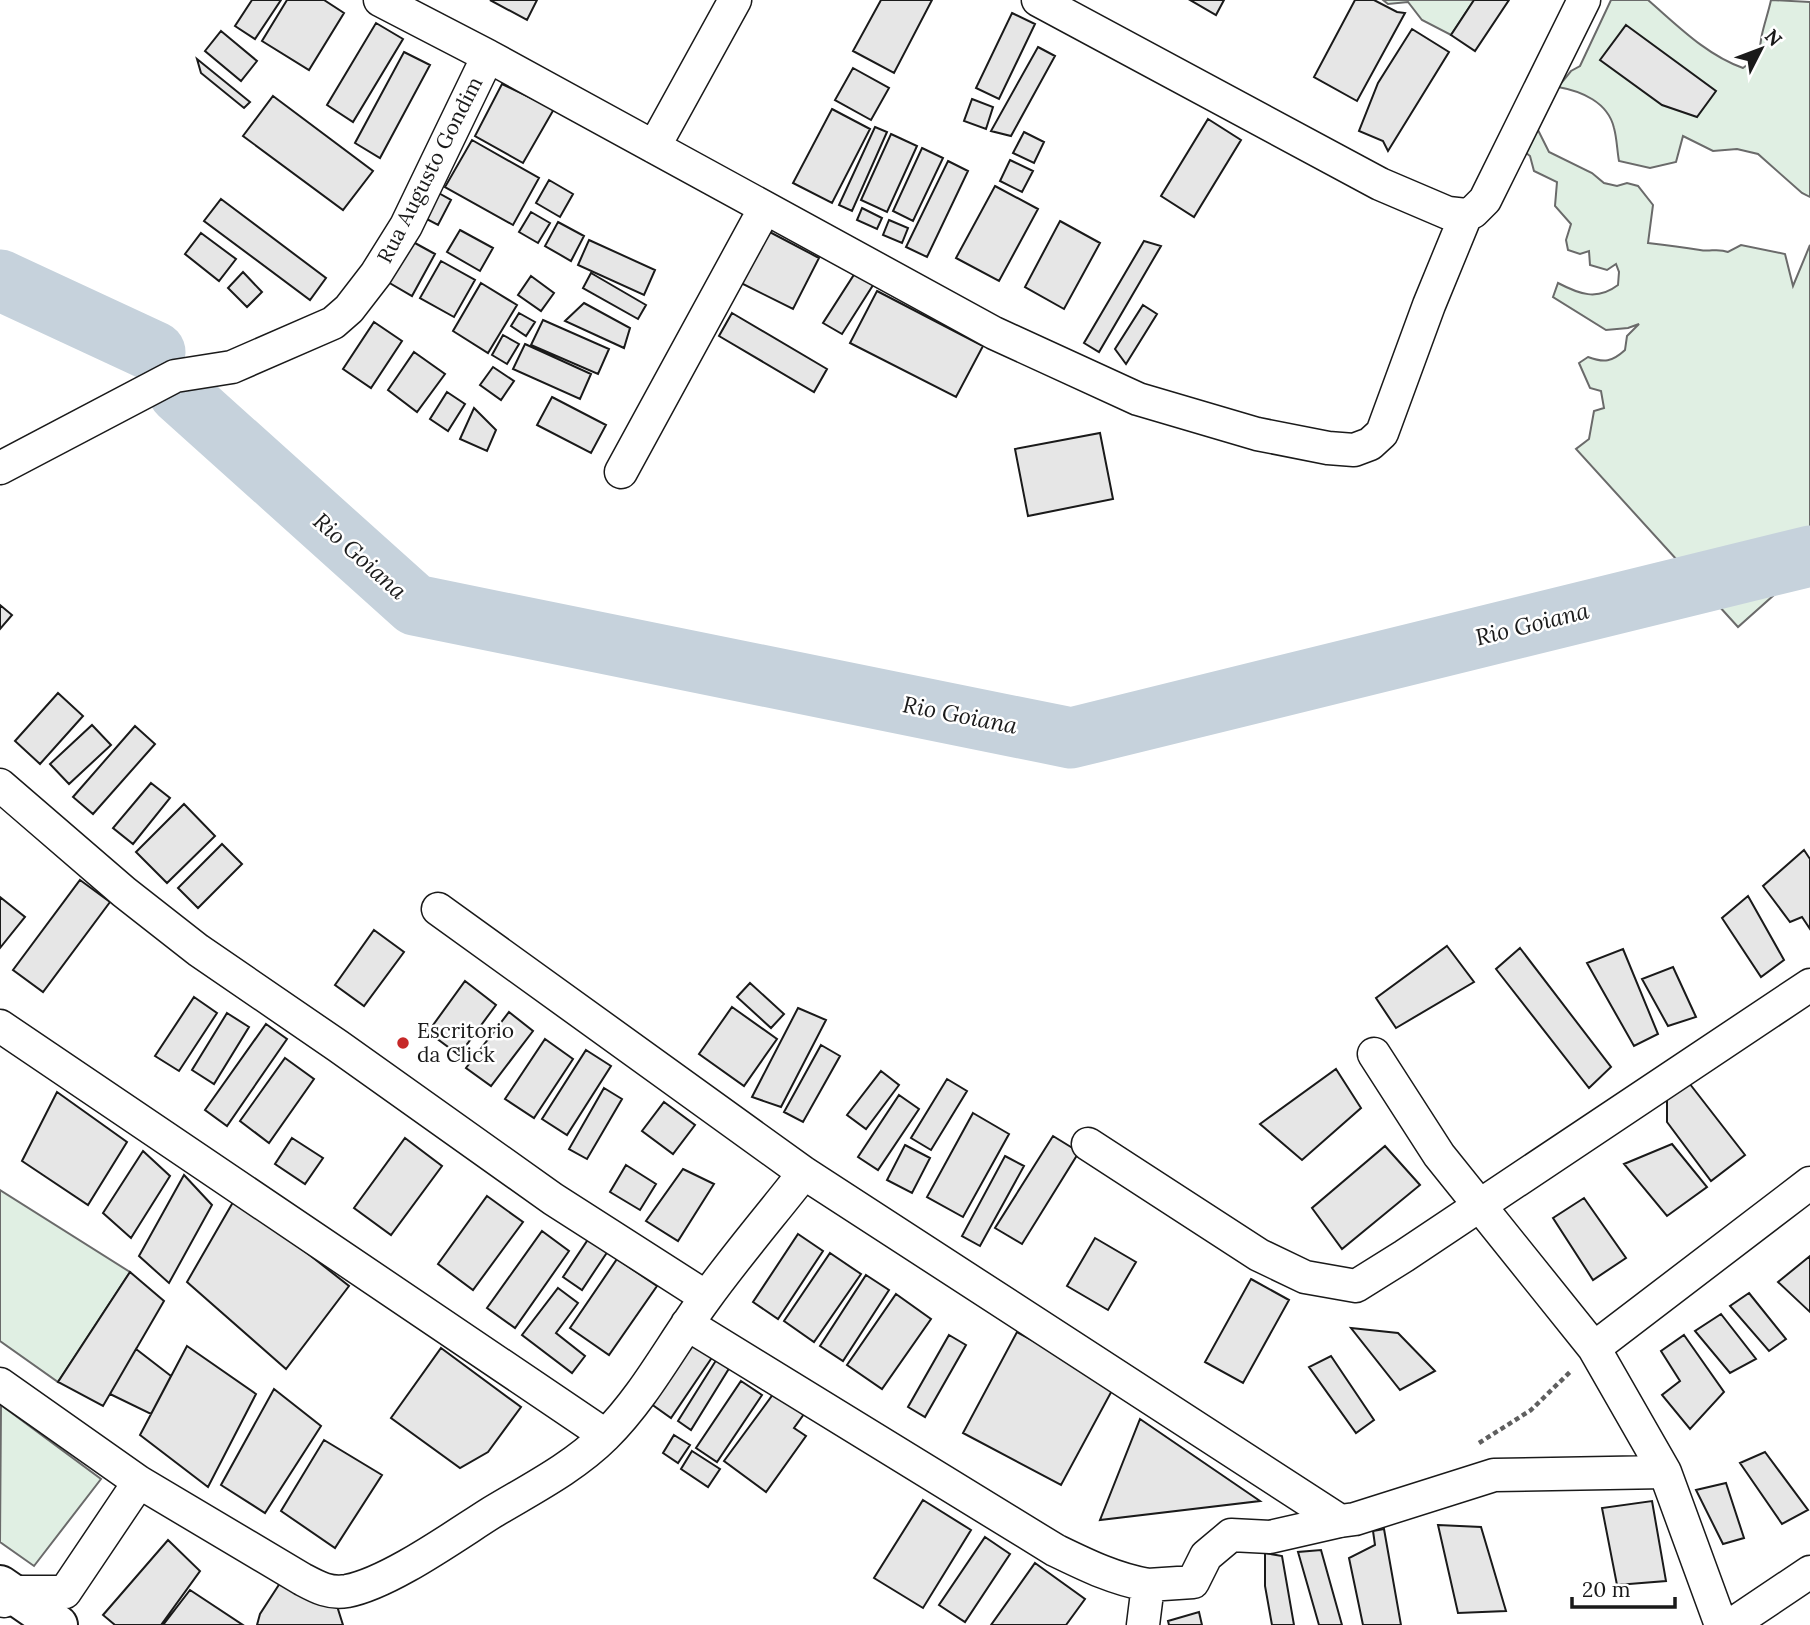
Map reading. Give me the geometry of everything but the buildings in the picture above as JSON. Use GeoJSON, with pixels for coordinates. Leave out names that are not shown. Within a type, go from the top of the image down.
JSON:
{"type":"FeatureCollection","features":[{"type":"Feature","properties":{"kind":"street"},"geometry":{"type":"LineString","coordinates":[[380,0],[488,56],[994,333],[1138,399],[1257,435],[1354,450],[1370,444],[1382,433],[1429,305],[1466,215],[1485,200],[1584,0]]}},
{"type":"Feature","properties":{"kind":"street"},"geometry":{"type":"LineString","coordinates":[[654,147],[735,0]]}},
{"type":"Feature","properties":{"kind":"street"},"geometry":{"type":"LineString","coordinates":[[1038,0],[1380,184],[1448,213],[1466,215]]}},
{"type":"Feature","properties":{"kind":"street","name":"Rua Augusto Gondim"},"geometry":{"type":"LineString","coordinates":[[0,468],[175,376],[232,367],[333,323],[349,309],[376,274],[406,226],[488,56]]}},
{"type":"Feature","properties":{"kind":"street"},"geometry":{"type":"LineString","coordinates":[[621,472],[765,208]]}},
{"type":"Feature","properties":{"kind":"street"},"geometry":{"type":"LineString","coordinates":[[0,785],[124,892],[198,950],[553,1199],[706,1297]]}},
{"type":"Feature","properties":{"kind":"street"},"geometry":{"type":"LineString","coordinates":[[438,909],[803,1173],[1340,1521]]}},
{"type":"Feature","properties":{"kind":"street"},"geometry":{"type":"LineString","coordinates":[[1088,1144],[1259,1255],[1306,1277],[1356,1286],[1810,985]]}},
{"type":"Feature","properties":{"kind":"street"},"geometry":{"type":"LineString","coordinates":[[0,1026],[605,1435]]}},
{"type":"Feature","properties":{"kind":"street"},"geometry":{"type":"LineString","coordinates":[[1374,1054],[1439,1156],[1594,1348],[1665,1472],[1721,1625]]}},
{"type":"Feature","properties":{"kind":"street"},"geometry":{"type":"LineString","coordinates":[[0,1384],[139,1482],[302,1579],[326,1591],[346,1591],[375,1582],[422,1556],[587,1452],[648,1387],[706,1297],[803,1173]]}},
{"type":"Feature","properties":{"kind":"street"},"geometry":{"type":"LineString","coordinates":[[1594,1348],[1810,1183]]}},
{"type":"Feature","properties":{"kind":"street"},"geometry":{"type":"LineString","coordinates":[[687,1324],[1055,1550],[1102,1573],[1124,1581],[1148,1585],[1193,1582],[1206,1556],[1231,1535],[1270,1537],[1356,1519],[1494,1475],[1665,1472]]}},
{"type":"Feature","properties":{"kind":"street"},"geometry":{"type":"LineString","coordinates":[[4,1594],[65,1592],[139,1482]]}},
{"type":"Feature","properties":{"kind":"street"},"geometry":{"type":"LineString","coordinates":[[1731,1625],[1810,1572]]}},
{"type":"Feature","properties":{"kind":"street"},"geometry":{"type":"LineString","coordinates":[[1143,1625],[1148,1585]]}},
{"type":"Feature","properties":{"kind":"street"},"geometry":{"type":"LineString","coordinates":[[4,1594],[58,1625]]}},
{"type":"Feature","properties":{"kind":"path"},"geometry":{"type":"LineString","coordinates":[[1473,1447],[1531,1410],[1594,1348]]}},
{"type":"Feature","properties":{"kind":"green space"},"geometry":{"type":"Polygon","coordinates":[[[1383,0],[1474,0],[1451,35],[1422,20],[1408,2],[1388,4],[1383,0]]]}},
{"type":"Feature","properties":{"kind":"green space"},"geometry":{"type":"Polygon","coordinates":[[[1611,0],[1648,0],[1704,47],[1743,68],[1760,55],[1762,34],[1771,0],[1810,2],[1810,197],[1758,154],[1737,149],[1713,151],[1683,136],[1676,162],[1650,168],[1619,161],[1614,128],[1606,111],[1592,99],[1576,91],[1558,87],[1571,71],[1580,66],[1611,0]]]}},
{"type":"Feature","properties":{"kind":"green space"},"geometry":{"type":"Polygon","coordinates":[[[1527,130],[1538,130],[1549,152],[1592,173],[1604,183],[1638,186],[1653,205],[1648,243],[1728,252],[1741,245],[1785,254],[1793,286],[1810,245],[1810,563],[1738,627],[1576,449],[1589,439],[1594,411],[1604,408],[1601,391],[1590,388],[1579,363],[1588,357],[1603,361],[1616,357],[1625,350],[1627,336],[1639,324],[1606,330],[1553,297],[1558,283],[1581,293],[1603,293],[1618,285],[1619,272],[1616,264],[1607,270],[1590,265],[1589,251],[1580,254],[1568,250],[1566,240],[1571,224],[1555,206],[1557,182],[1534,171],[1530,156],[1515,144],[1527,130]]]}},
{"type":"Feature","properties":{"kind":"green space"},"geometry":{"type":"Polygon","coordinates":[[[0,1190],[130,1272],[58,1382],[0,1341],[0,1190]]]}},
{"type":"Feature","properties":{"kind":"green space"},"geometry":{"type":"Polygon","coordinates":[[[1,1405],[101,1479],[34,1566],[0,1542],[1,1405]]]}},
{"type":"Feature","properties":{"kind":"waterway","name":"Rio Goiana"},"geometry":{"type":"LineString","coordinates":[[0,280],[155,352]]}},
{"type":"Feature","properties":{"kind":"waterway","name":"Rio Goiana"},"geometry":{"type":"LineString","coordinates":[[179,393],[415,605],[1071,738],[1810,556]]}},
{"type":"Feature","properties":{"kind":"place","name":"Escritorio da Click"},"geometry":{"type":"Point","coordinates":[403,1043]}}]}
